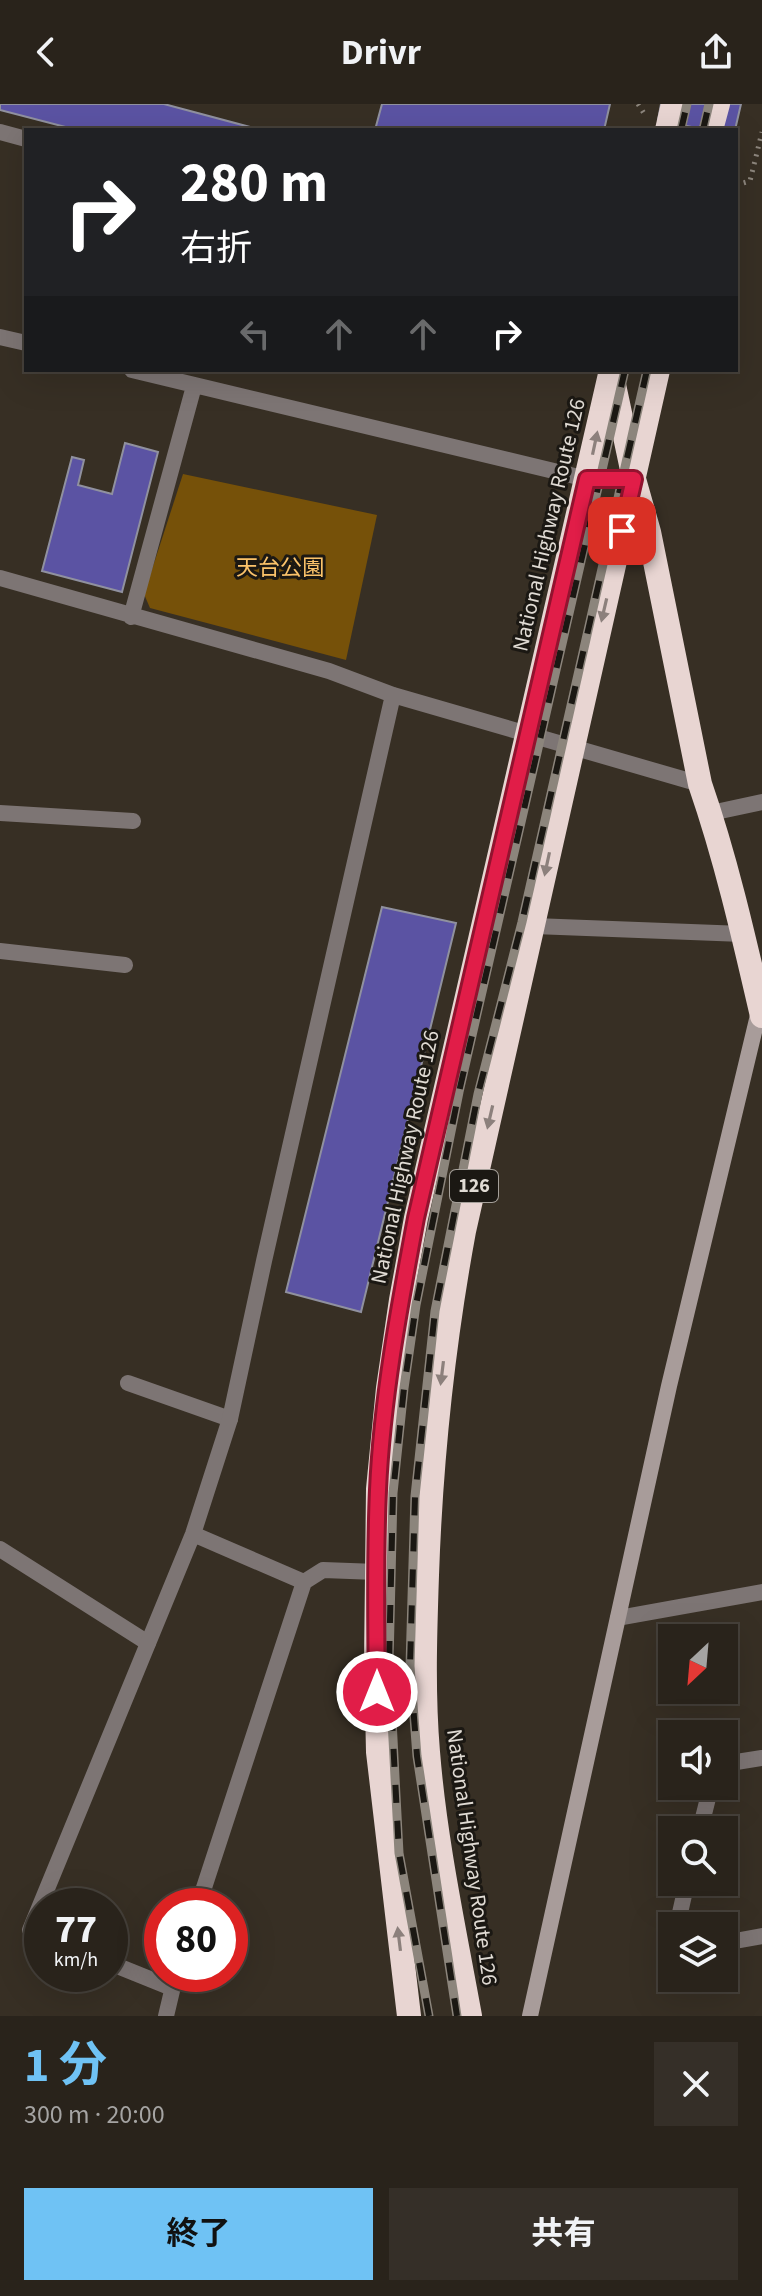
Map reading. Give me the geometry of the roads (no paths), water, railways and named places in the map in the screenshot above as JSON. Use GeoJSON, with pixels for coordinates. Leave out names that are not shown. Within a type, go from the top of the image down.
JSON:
{"type":"FeatureCollection","features":[{"type":"Feature","properties":{"kind":"highway"},"geometry":{"type":"LineString","coordinates":[[667,128],[673,104]]}},
{"type":"Feature","properties":{"kind":"highway"},"geometry":{"type":"LineString","coordinates":[[712,128],[718,104]]}},
{"type":"Feature","properties":{"kind":"highway","name":"National Highway Route 126"},"geometry":{"type":"LineString","coordinates":[[611,372],[634,479],[649,532],[700,784],[711,813],[761,1011]]}},
{"type":"Feature","properties":{"kind":"highway","name":"National Highway Route 126"},"geometry":{"type":"LineString","coordinates":[[409,2016],[378,1752],[378,1489],[388,1388],[419,1203],[611,372]]}},
{"type":"Feature","properties":{"kind":"highway","name":"National Highway Route 126"},"geometry":{"type":"LineString","coordinates":[[470,2016],[440,1849],[428,1753],[423,1667],[430,1495],[449,1312],[464,1231],[658,372]]}},
{"type":"Feature","properties":{"kind":"street"},"geometry":{"type":"LineString","coordinates":[[0,132],[24,138]]}},
{"type":"Feature","properties":{"kind":"street"},"geometry":{"type":"LineString","coordinates":[[0,337],[24,343]]}},
{"type":"Feature","properties":{"kind":"street"},"geometry":{"type":"LineString","coordinates":[[140,372],[587,479],[634,479]]}},
{"type":"Feature","properties":{"kind":"street"},"geometry":{"type":"LineString","coordinates":[[131,617],[194,386]]}},
{"type":"Feature","properties":{"kind":"street"},"geometry":{"type":"LineString","coordinates":[[0,578],[329,671],[393,695],[700,784]]}},
{"type":"Feature","properties":{"kind":"street"},"geometry":{"type":"LineString","coordinates":[[47,1888],[193,1534],[230,1419],[393,695]]}},
{"type":"Feature","properties":{"kind":"street"},"geometry":{"type":"LineString","coordinates":[[711,813],[762,802]]}},
{"type":"Feature","properties":{"kind":"street"},"geometry":{"type":"LineString","coordinates":[[0,813],[133,821]]}},
{"type":"Feature","properties":{"kind":"street"},"geometry":{"type":"LineString","coordinates":[[534,926],[743,934]]}},
{"type":"Feature","properties":{"kind":"street"},"geometry":{"type":"LineString","coordinates":[[0,951],[125,965]]}},
{"type":"Feature","properties":{"kind":"street"},"geometry":{"type":"LineString","coordinates":[[530,2016],[669,1386],[761,1011]]}},
{"type":"Feature","properties":{"kind":"street"},"geometry":{"type":"LineString","coordinates":[[128,1383],[230,1419]]}},
{"type":"Feature","properties":{"kind":"street"},"geometry":{"type":"LineString","coordinates":[[193,1534],[304,1582]]}},
{"type":"Feature","properties":{"kind":"street"},"geometry":{"type":"LineString","coordinates":[[0,1549],[148,1643]]}},
{"type":"Feature","properties":{"kind":"street"},"geometry":{"type":"LineString","coordinates":[[204,1888],[304,1582],[323,1570],[377,1572]]}},
{"type":"Feature","properties":{"kind":"street"},"geometry":{"type":"LineString","coordinates":[[618,1618],[762,1592]]}},
{"type":"Feature","properties":{"kind":"street"},"geometry":{"type":"LineString","coordinates":[[738,1762],[762,1758]]}},
{"type":"Feature","properties":{"kind":"street"},"geometry":{"type":"LineString","coordinates":[[738,1940],[762,1936]]}},
{"type":"Feature","properties":{"kind":"street"},"geometry":{"type":"LineString","coordinates":[[166,2016],[171,1992]]}},
{"type":"Feature","properties":{"kind":"railway"},"geometry":{"type":"LineString","coordinates":[[681,128],[687,104]]}},
{"type":"Feature","properties":{"kind":"railway"},"geometry":{"type":"LineString","coordinates":[[703,128],[709,104]]}},
{"type":"Feature","properties":{"kind":"railway"},"geometry":{"type":"LineString","coordinates":[[429,2016],[399,1853],[389,1663],[393,1493],[404,1388],[416,1305],[459,1092],[625,372]]}},
{"type":"Feature","properties":{"kind":"railway"},"geometry":{"type":"LineString","coordinates":[[457,2016],[417,1756],[410,1666],[415,1496],[435,1311],[478,1094],[522,922],[647,372]]}},
{"type":"Feature","properties":{"kind":"park label","name":"天台公園"},"geometry":{"type":"Point","coordinates":[280,568]}}]}
